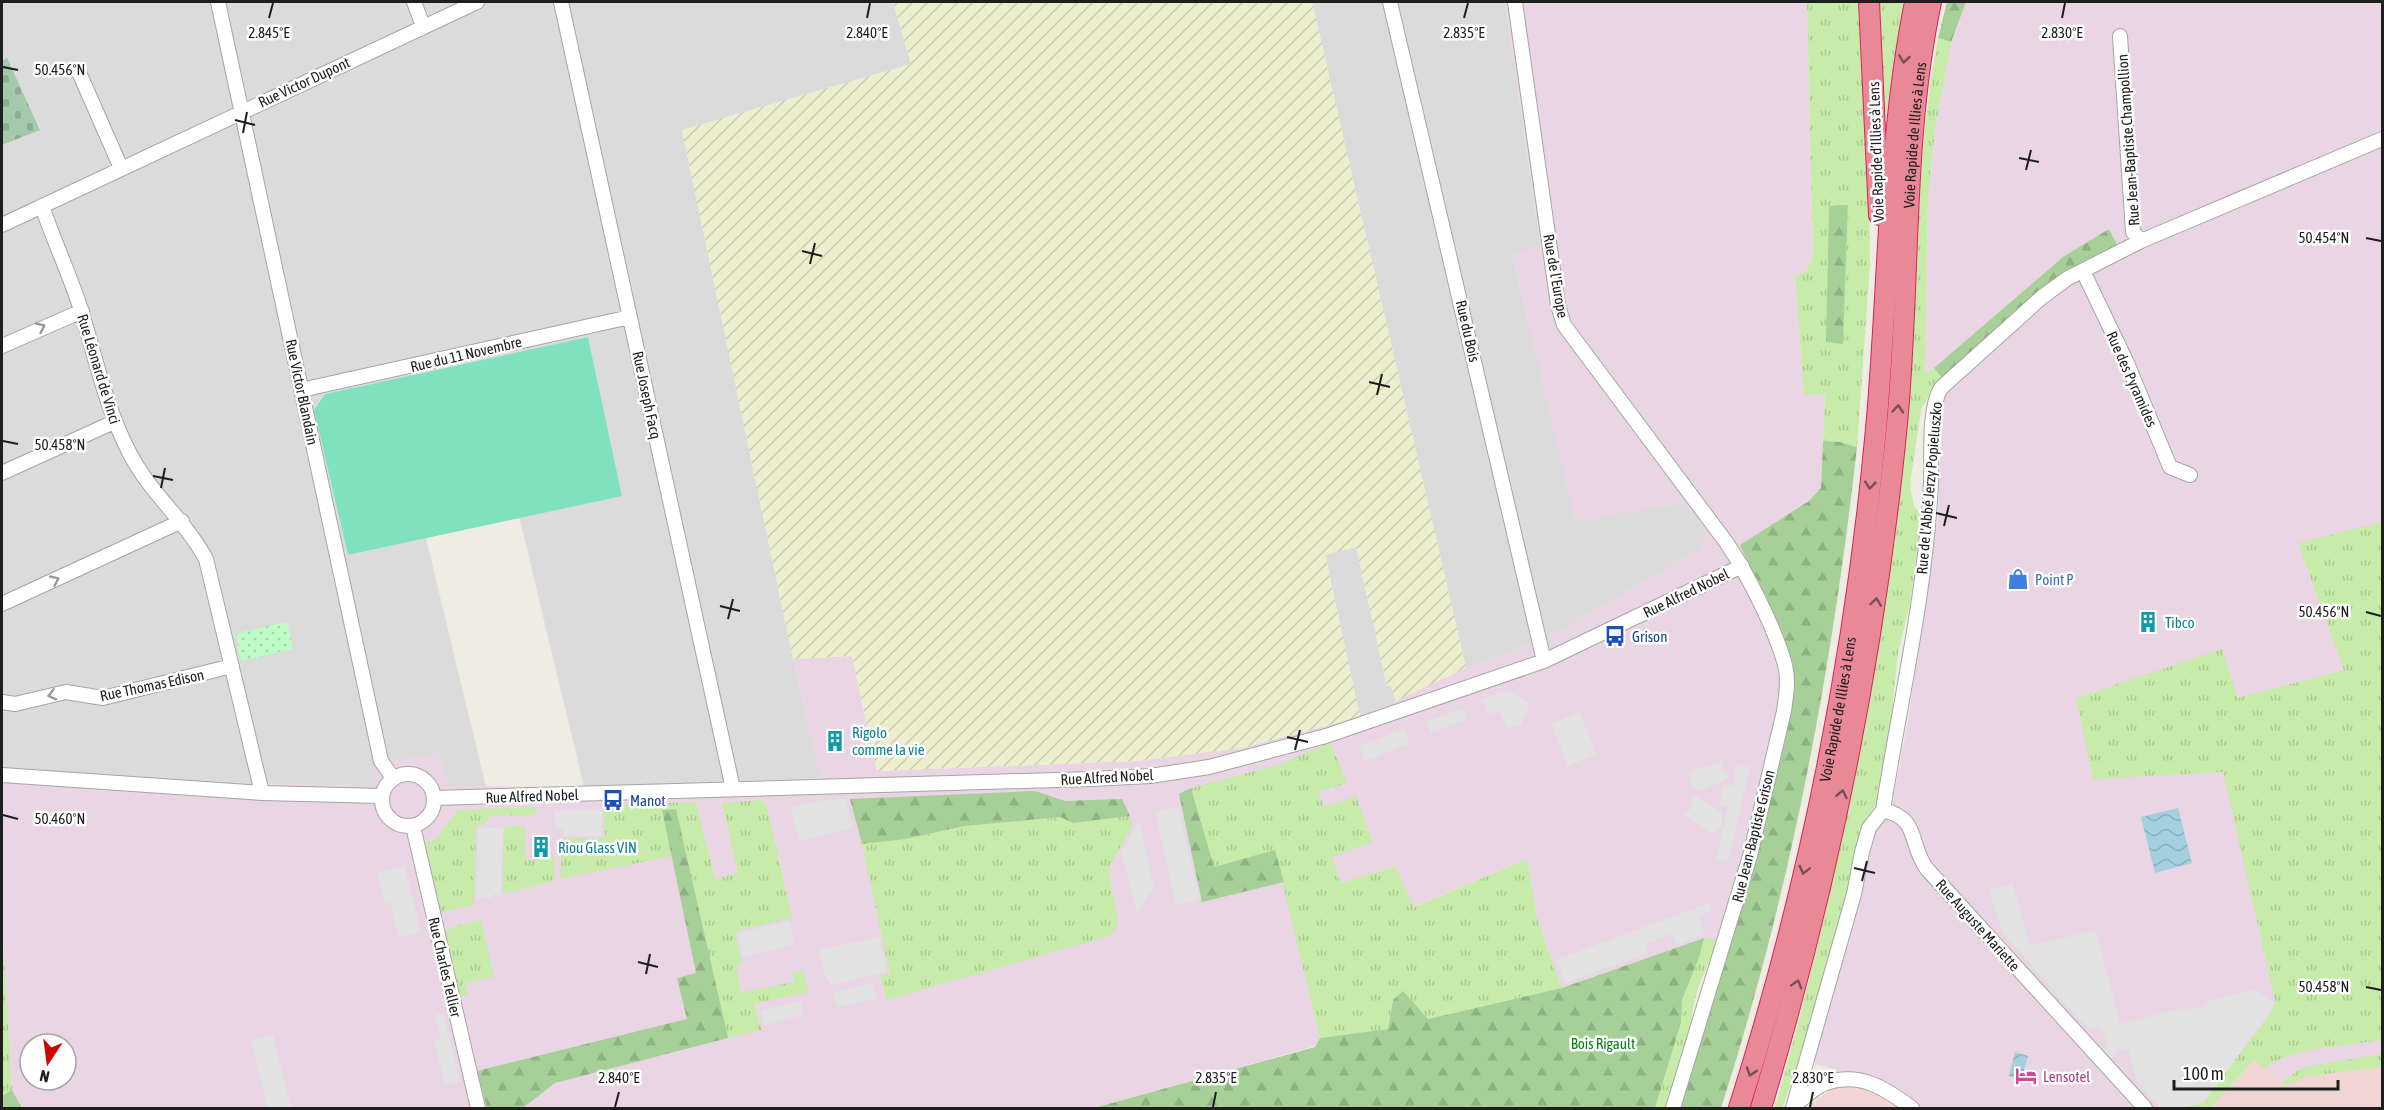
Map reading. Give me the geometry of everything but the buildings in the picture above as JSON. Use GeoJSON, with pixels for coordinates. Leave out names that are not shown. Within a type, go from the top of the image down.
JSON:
{"type":"FeatureCollection","features":[{"type":"Feature","properties":{"kind":"highway","name":"Voie Rapide d’Illies à Lens"},"geometry":{"type":"LineString","coordinates":[[1869,2],[1878,169],[1878,272],[1885,301]]}},
{"type":"Feature","properties":{"kind":"highway","name":"Voie Rapide de Illies à Lens"},"geometry":{"type":"LineString","coordinates":[[1739,1108],[1794,915],[1839,700],[1867,518],[1885,301],[1896,123],[1904,58],[1915,2]]}},
{"type":"Feature","properties":{"kind":"highway","name":"Voie Rapide de Illies à Lens"},"geometry":{"type":"LineString","coordinates":[[1761,1108],[1803,965],[1830,854],[1871,637],[1897,421],[1912,132],[1931,2]]}},
{"type":"Feature","properties":{"kind":"street","name":"Rue Victor Blandain"},"geometry":{"type":"LineString","coordinates":[[218,2],[381,760],[393,778]]}},
{"type":"Feature","properties":{"kind":"street"},"geometry":{"type":"LineString","coordinates":[[414,2],[423,26]]}},
{"type":"Feature","properties":{"kind":"street","name":"Rue Victor Dupont"},"geometry":{"type":"LineString","coordinates":[[2,225],[477,2]]}},
{"type":"Feature","properties":{"kind":"street","name":"Rue Joseph Facq"},"geometry":{"type":"LineString","coordinates":[[561,2],[734,789]]}},
{"type":"Feature","properties":{"kind":"street","name":"Rue du Bois"},"geometry":{"type":"LineString","coordinates":[[1390,2],[1544,661]]}},
{"type":"Feature","properties":{"kind":"street","name":"Rue de l'Europe"},"geometry":{"type":"LineString","coordinates":[[1515,2],[1558,305],[1564,325],[1742,566]]}},
{"type":"Feature","properties":{"kind":"street","name":"Rue Jean-Baptiste Champollion"},"geometry":{"type":"LineString","coordinates":[[2120,36],[2133,232],[2141,241]]}},
{"type":"Feature","properties":{"kind":"street"},"geometry":{"type":"LineString","coordinates":[[78,70],[121,168]]}},
{"type":"Feature","properties":{"kind":"street","name":"Rue de l'Abbé Jerzy Popieluszko"},"geometry":{"type":"LineString","coordinates":[[1883,810],[1900,722],[1922,574],[1937,396],[1941,388],[2042,297],[2083,271],[2141,241],[2382,139]]}},
{"type":"Feature","properties":{"kind":"street","name":"Rue Léonard de Vinci"},"geometry":{"type":"LineString","coordinates":[[42,206],[82,311],[96,368],[114,422],[150,486],[192,533],[206,559],[262,793]]}},
{"type":"Feature","properties":{"kind":"street","name":"Rue des Pyramides"},"geometry":{"type":"LineString","coordinates":[[2083,271],[2127,363],[2170,467],[2190,475]]}},
{"type":"Feature","properties":{"kind":"street"},"geometry":{"type":"LineString","coordinates":[[2,346],[82,311]]}},
{"type":"Feature","properties":{"kind":"street","name":"Rue du 11 Novembre"},"geometry":{"type":"LineString","coordinates":[[301,390],[630,317]]}},
{"type":"Feature","properties":{"kind":"street"},"geometry":{"type":"LineString","coordinates":[[2,473],[114,422]]}},
{"type":"Feature","properties":{"kind":"street"},"geometry":{"type":"LineString","coordinates":[[2,604],[182,522]]}},
{"type":"Feature","properties":{"kind":"street","name":"Rue Alfred Nobel"},"geometry":{"type":"LineString","coordinates":[[434,798],[1090,779],[1188,771],[1256,757],[1326,736],[1544,661],[1742,566]]}},
{"type":"Feature","properties":{"kind":"street","name":"Rue Jean-Baptiste Grison"},"geometry":{"type":"LineString","coordinates":[[1672,1108],[1750,856],[1786,694],[1785,665],[1742,566]]}},
{"type":"Feature","properties":{"kind":"street","name":"Rue Thomas Edison"},"geometry":{"type":"LineString","coordinates":[[2,702],[15,704],[66,692],[103,698],[232,666]]}},
{"type":"Feature","properties":{"kind":"street"},"geometry":{"type":"LineString","coordinates":[[2,775],[262,793],[382,796]]}},
{"type":"Feature","properties":{"kind":"street"},"geometry":{"type":"LineString","coordinates":[[400,775],[416,775],[429,783],[434,798],[431,813],[427,819],[413,826],[394,822],[387,815],[382,796],[393,778],[400,775]]}},
{"type":"Feature","properties":{"kind":"street"},"geometry":{"type":"LineString","coordinates":[[1794,1107],[1854,894],[1869,828],[1883,810]]}},
{"type":"Feature","properties":{"kind":"street","name":"Rue Auguste Mariette"},"geometry":{"type":"LineString","coordinates":[[1883,810],[1908,822],[1914,834],[1917,856],[1927,869],[2145,1108]]}},
{"type":"Feature","properties":{"kind":"street","name":"Rue Charles Tellier"},"geometry":{"type":"LineString","coordinates":[[413,826],[478,1108]]}},
{"type":"Feature","properties":{"kind":"street"},"geometry":{"type":"LineString","coordinates":[[1808,1058],[1809,1067],[1824,1083]]}},
{"type":"Feature","properties":{"kind":"street"},"geometry":{"type":"LineString","coordinates":[[1794,1107],[1824,1083],[1845,1079],[1864,1080],[1884,1088],[1912,1108]]}},
{"type":"Feature","properties":{"kind":"shaded area"},"geometry":{"type":"Polygon","coordinates":[[[2,2],[893,2],[911,64],[682,130],[793,659],[821,778],[584,787],[519,516],[622,496],[588,337],[325,394],[314,410],[348,555],[426,538],[486,787],[448,786],[440,754],[374,786],[208,783],[2,768],[2,145],[40,129],[7,59],[2,61],[2,2]]]}},
{"type":"Feature","properties":{"kind":"shaded area"},"geometry":{"type":"Polygon","coordinates":[[[1312,2],[1505,2],[1541,248],[1512,253],[1576,521],[1683,502],[1707,533],[1701,548],[1546,639],[1466,668],[1312,2]]]}},
{"type":"Feature","properties":{"kind":"shaded area"},"geometry":{"type":"Polygon","coordinates":[[[1505,2],[1807,2],[1813,257],[1805,272],[1795,277],[1804,395],[1825,394],[1821,488],[1809,501],[1784,642],[1793,663],[1795,683],[1792,709],[1757,854],[1731,941],[1704,938],[1562,988],[1538,922],[1527,859],[1413,907],[1394,866],[1288,900],[1320,1038],[1315,1046],[1094,1108],[22,1108],[12,1090],[2,926],[2,768],[208,783],[374,786],[375,764],[440,753],[448,786],[584,787],[821,778],[793,659],[852,656],[877,771],[1137,761],[1241,748],[1360,717],[1466,668],[1546,639],[1701,548],[1707,533],[1682,502],[1575,522],[1512,252],[1541,247],[1505,2]]]}},
{"type":"Feature","properties":{"kind":"shaded area"},"geometry":{"type":"Polygon","coordinates":[[[1966,2],[2382,2],[2382,1067],[2309,1076],[2286,1085],[2254,1060],[2210,1108],[1921,1108],[1888,1083],[1815,1064],[1815,1056],[1854,923],[1876,828],[1893,800],[1909,714],[1938,515],[1943,402],[1925,375],[1928,199],[1935,130],[1952,34],[1966,2]]]}},
{"type":"Feature","properties":{"kind":"shaded area"},"geometry":{"type":"Polygon","coordinates":[[[1356,547],[1387,686],[1391,685],[1396,701],[1360,717],[1325,554],[1356,547]]]}},
{"type":"Feature","properties":{"kind":"shaded area"},"geometry":{"type":"Polygon","coordinates":[[[1507,690],[1530,704],[1521,724],[1507,729],[1499,711],[1487,714],[1482,699],[1507,690]]]}},
{"type":"Feature","properties":{"kind":"shaded area"},"geometry":{"type":"Polygon","coordinates":[[[1463,708],[1468,719],[1431,733],[1427,722],[1463,708]]]}},
{"type":"Feature","properties":{"kind":"shaded area"},"geometry":{"type":"Polygon","coordinates":[[[1579,712],[1597,754],[1568,766],[1551,724],[1579,712]]]}},
{"type":"Feature","properties":{"kind":"shaded area"},"geometry":{"type":"Polygon","coordinates":[[[1404,729],[1410,744],[1365,761],[1359,746],[1404,729]]]}},
{"type":"Feature","properties":{"kind":"shaded area"},"geometry":{"type":"Polygon","coordinates":[[[1724,760],[1722,769],[1730,778],[1699,791],[1691,785],[1689,772],[1724,760]]]}},
{"type":"Feature","properties":{"kind":"shaded area"},"geometry":{"type":"Polygon","coordinates":[[[1737,764],[1750,767],[1729,859],[1716,861],[1728,805],[1720,807],[1722,787],[1732,785],[1737,764]]]}},
{"type":"Feature","properties":{"kind":"shaded area"},"geometry":{"type":"Polygon","coordinates":[[[1693,795],[1722,812],[1722,827],[1711,833],[1682,814],[1691,809],[1693,795]]]}},
{"type":"Feature","properties":{"kind":"shaded area"},"geometry":{"type":"Polygon","coordinates":[[[845,799],[854,827],[799,841],[791,807],[824,800],[845,799]]]}},
{"type":"Feature","properties":{"kind":"shaded area"},"geometry":{"type":"Polygon","coordinates":[[[1178,806],[1199,900],[1176,905],[1155,812],[1178,806]]]}},
{"type":"Feature","properties":{"kind":"shaded area"},"geometry":{"type":"Polygon","coordinates":[[[602,809],[602,836],[564,836],[564,828],[555,828],[555,810],[602,809]]]}},
{"type":"Feature","properties":{"kind":"shaded area"},"geometry":{"type":"Polygon","coordinates":[[[1139,822],[1154,888],[1137,913],[1121,852],[1139,822]]]}},
{"type":"Feature","properties":{"kind":"shaded area"},"geometry":{"type":"Polygon","coordinates":[[[478,828],[503,828],[501,895],[493,894],[493,898],[476,898],[478,828]]]}},
{"type":"Feature","properties":{"kind":"shaded area"},"geometry":{"type":"Polygon","coordinates":[[[405,866],[421,933],[398,938],[390,902],[385,903],[377,873],[405,866]]]}},
{"type":"Feature","properties":{"kind":"shaded area"},"geometry":{"type":"Polygon","coordinates":[[[2013,884],[2030,946],[2096,930],[2120,1024],[2187,1007],[2188,1010],[2207,1005],[2206,1002],[2254,990],[2273,1002],[2272,1010],[2203,1103],[2180,1108],[2161,1108],[2137,1082],[2128,1050],[2117,1049],[2112,1059],[2103,1049],[2108,1044],[2101,1029],[2097,1026],[2091,1030],[2074,1014],[2003,933],[1988,890],[2013,884]]]}},
{"type":"Feature","properties":{"kind":"shaded area"},"geometry":{"type":"Polygon","coordinates":[[[1709,903],[1712,911],[1698,916],[1705,934],[1677,945],[1672,934],[1645,944],[1648,953],[1565,984],[1556,960],[1709,903]]]}},
{"type":"Feature","properties":{"kind":"shaded area"},"geometry":{"type":"Polygon","coordinates":[[[790,921],[795,945],[743,957],[737,933],[790,921]]]}},
{"type":"Feature","properties":{"kind":"shaded area"},"geometry":{"type":"Polygon","coordinates":[[[879,937],[887,972],[832,985],[826,978],[819,950],[879,937]]]}},
{"type":"Feature","properties":{"kind":"shaded area"},"geometry":{"type":"Polygon","coordinates":[[[873,983],[877,998],[837,1007],[833,993],[873,983]]]}},
{"type":"Feature","properties":{"kind":"shaded area"},"geometry":{"type":"Polygon","coordinates":[[[801,1001],[804,1015],[764,1025],[761,1010],[801,1001]]]}},
{"type":"Feature","properties":{"kind":"shaded area"},"geometry":{"type":"Polygon","coordinates":[[[443,1013],[460,1081],[445,1085],[434,1040],[441,1038],[435,1015],[443,1013]]]}},
{"type":"Feature","properties":{"kind":"shaded area"},"geometry":{"type":"Polygon","coordinates":[[[273,1035],[291,1108],[268,1108],[251,1041],[273,1035]]]}},
{"type":"Feature","properties":{"kind":"shaded area"},"geometry":{"type":"Polygon","coordinates":[[[2254,1060],[2286,1085],[2308,1076],[2382,1067],[2382,1108],[2210,1108],[2254,1060]]]}},
{"type":"Feature","properties":{"kind":"shaded area"},"geometry":{"type":"Polygon","coordinates":[[[1837,1069],[1888,1083],[1921,1108],[1806,1108],[1829,1091],[1837,1069]]]}},
{"type":"Feature","properties":{"kind":"green space"},"geometry":{"type":"Polygon","coordinates":[[[893,2],[1312,2],[1466,668],[1396,701],[1391,686],[1387,686],[1356,547],[1325,555],[1360,717],[1241,748],[1137,761],[877,771],[852,656],[793,659],[682,130],[911,64],[893,2]]]}},
{"type":"Feature","properties":{"kind":"green space"},"geometry":{"type":"Polygon","coordinates":[[[1807,2],[1859,2],[1869,167],[1870,264],[1857,447],[1840,442],[1823,441],[1825,394],[1804,395],[1795,276],[1805,272],[1813,257],[1807,2]],[[1848,205],[1829,207],[1827,342],[1843,343],[1848,205]]]}},
{"type":"Feature","properties":{"kind":"green space"},"geometry":{"type":"Polygon","coordinates":[[[1877,2],[1903,2],[1887,114],[1882,105],[1877,2]]]}},
{"type":"Feature","properties":{"kind":"green space"},"geometry":{"type":"Polygon","coordinates":[[[1947,2],[1966,2],[1951,42],[1938,38],[1947,2]]]}},
{"type":"Feature","properties":{"kind":"green space"},"geometry":{"type":"Polygon","coordinates":[[[1938,38],[1951,42],[1935,130],[1928,199],[1925,374],[1934,368],[1943,379],[1934,388],[1921,410],[1910,485],[1914,506],[1922,515],[1910,604],[1898,652],[1893,701],[1894,719],[1878,801],[1864,822],[1860,833],[1839,930],[1800,1060],[1782,1108],[1775,1108],[1817,948],[1835,868],[1852,788],[1880,626],[1902,462],[1911,356],[1919,196],[1938,38]]]}},
{"type":"Feature","properties":{"kind":"green space"},"geometry":{"type":"Polygon","coordinates":[[[7,58],[40,130],[2,145],[2,61],[7,58]]]}},
{"type":"Feature","properties":{"kind":"green space"},"geometry":{"type":"Polygon","coordinates":[[[1848,205],[1843,344],[1826,342],[1829,206],[1848,205]]]}},
{"type":"Feature","properties":{"kind":"green space"},"geometry":{"type":"Polygon","coordinates":[[[2109,229],[2117,245],[2066,273],[1943,379],[1934,368],[2063,257],[2109,229]]]}},
{"type":"Feature","properties":{"kind":"green space"},"geometry":{"type":"Polygon","coordinates":[[[588,337],[622,496],[348,555],[314,410],[325,394],[588,337]]]}},
{"type":"Feature","properties":{"kind":"green space"},"geometry":{"type":"Polygon","coordinates":[[[1823,441],[1840,442],[1857,447],[1835,615],[1806,781],[1768,946],[1721,1108],[1679,1108],[1762,833],[1784,745],[1793,696],[1793,663],[1740,545],[1809,501],[1821,488],[1823,441]]]}},
{"type":"Feature","properties":{"kind":"green space"},"geometry":{"type":"Polygon","coordinates":[[[2382,522],[2382,1040],[2303,1052],[2287,1056],[2265,1069],[2254,1060],[2210,1108],[2180,1108],[2203,1103],[2272,1011],[2275,1000],[2223,772],[2093,779],[2076,698],[2222,649],[2238,698],[2344,670],[2298,543],[2382,522]]]}},
{"type":"Feature","properties":{"kind":"green space"},"geometry":{"type":"Polygon","coordinates":[[[287,622],[293,649],[241,661],[236,638],[241,632],[287,622]]]}},
{"type":"Feature","properties":{"kind":"green space"},"geometry":{"type":"Polygon","coordinates":[[[1330,743],[1347,783],[1318,792],[1324,807],[1356,796],[1372,842],[1332,857],[1341,883],[1395,866],[1414,907],[1527,859],[1538,922],[1562,988],[1427,1019],[1393,1000],[1388,1029],[1320,1038],[1275,851],[1214,867],[1191,788],[1278,765],[1330,743]]]}},
{"type":"Feature","properties":{"kind":"green space"},"geometry":{"type":"Polygon","coordinates":[[[1191,788],[1214,867],[1275,850],[1284,882],[1202,902],[1179,794],[1191,788]]]}},
{"type":"Feature","properties":{"kind":"green space"},"geometry":{"type":"Polygon","coordinates":[[[1035,791],[1065,801],[1122,799],[1130,816],[1073,823],[1060,817],[964,826],[905,839],[862,844],[850,799],[1035,791]]]}},
{"type":"Feature","properties":{"kind":"green space"},"geometry":{"type":"Polygon","coordinates":[[[762,800],[767,807],[792,918],[735,931],[742,964],[736,966],[741,992],[794,982],[792,973],[803,970],[808,992],[754,1004],[762,1030],[728,1038],[676,809],[662,810],[672,856],[560,879],[563,838],[605,838],[604,805],[696,802],[715,879],[738,873],[722,803],[762,800]]]}},
{"type":"Feature","properties":{"kind":"green space"},"geometry":{"type":"Polygon","coordinates":[[[536,807],[536,813],[531,815],[491,816],[483,825],[476,826],[474,905],[439,913],[425,842],[435,840],[458,810],[536,807]]]}},
{"type":"Feature","properties":{"kind":"green space"},"geometry":{"type":"Polygon","coordinates":[[[676,809],[728,1038],[555,1083],[523,1108],[487,1108],[477,1071],[687,1019],[677,978],[696,973],[662,810],[676,809]]]}},
{"type":"Feature","properties":{"kind":"green space"},"geometry":{"type":"Polygon","coordinates":[[[1130,816],[1132,826],[1108,870],[1118,920],[1117,927],[1109,936],[887,1000],[880,976],[890,974],[862,844],[905,839],[964,826],[1060,817],[1073,823],[1130,816]]]}},
{"type":"Feature","properties":{"kind":"green space"},"geometry":{"type":"Polygon","coordinates":[[[525,826],[525,860],[551,860],[551,856],[555,856],[554,881],[503,894],[504,827],[525,826]]]}},
{"type":"Feature","properties":{"kind":"green space"},"geometry":{"type":"Polygon","coordinates":[[[481,920],[494,977],[465,983],[468,994],[461,997],[445,933],[452,927],[481,920]]]}},
{"type":"Feature","properties":{"kind":"green space"},"geometry":{"type":"Polygon","coordinates":[[[2,926],[12,1090],[2,1096],[2,926]]]}},
{"type":"Feature","properties":{"kind":"green space"},"geometry":{"type":"Polygon","coordinates":[[[1704,938],[1718,939],[1697,991],[1692,1024],[1666,1108],[1655,1108],[1681,1023],[1682,1000],[1700,955],[1704,938]]]}},
{"type":"Feature","properties":{"kind":"green space","name":"Bois Rigault"},"geometry":{"type":"Polygon","coordinates":[[[1704,938],[1700,955],[1682,1000],[1681,1023],[1655,1108],[1094,1108],[1315,1047],[1320,1038],[1388,1029],[1393,1000],[1403,991],[1428,1019],[1562,988],[1704,938]]]}},
{"type":"Feature","properties":{"kind":"green space"},"geometry":{"type":"Polygon","coordinates":[[[2382,1054],[2382,1067],[2309,1076],[2286,1085],[2282,1082],[2303,1067],[2382,1054]]]}},
{"type":"Feature","properties":{"kind":"green space"},"geometry":{"type":"Polygon","coordinates":[[[12,1090],[22,1108],[2,1108],[2,1096],[12,1090]]]}},
{"type":"Feature","properties":{"kind":"water"},"geometry":{"type":"Polygon","coordinates":[[[2178,808],[2192,863],[2155,873],[2141,817],[2178,808]]]}},
{"type":"Feature","properties":{"kind":"water"},"geometry":{"type":"Polygon","coordinates":[[[2015,1052],[2028,1056],[2021,1080],[2009,1076],[2015,1052]]]}},
{"type":"Feature","properties":{"kind":"place","name":"Point P"},"geometry":{"type":"Point","coordinates":[2018,579]}},
{"type":"Feature","properties":{"kind":"place","name":"Tibco"},"geometry":{"type":"Point","coordinates":[2148,622]}},
{"type":"Feature","properties":{"kind":"place","name":"Grison"},"geometry":{"type":"Point","coordinates":[1615,636]}},
{"type":"Feature","properties":{"kind":"place","name":"Rigolo comme la vie"},"geometry":{"type":"Point","coordinates":[835,741]}},
{"type":"Feature","properties":{"kind":"place","name":"Manot"},"geometry":{"type":"Point","coordinates":[613,800]}},
{"type":"Feature","properties":{"kind":"place","name":"Riou Glass VIN"},"geometry":{"type":"Point","coordinates":[541,847]}},
{"type":"Feature","properties":{"kind":"place","name":"Lensotel"},"geometry":{"type":"Point","coordinates":[2026,1076]}}]}
